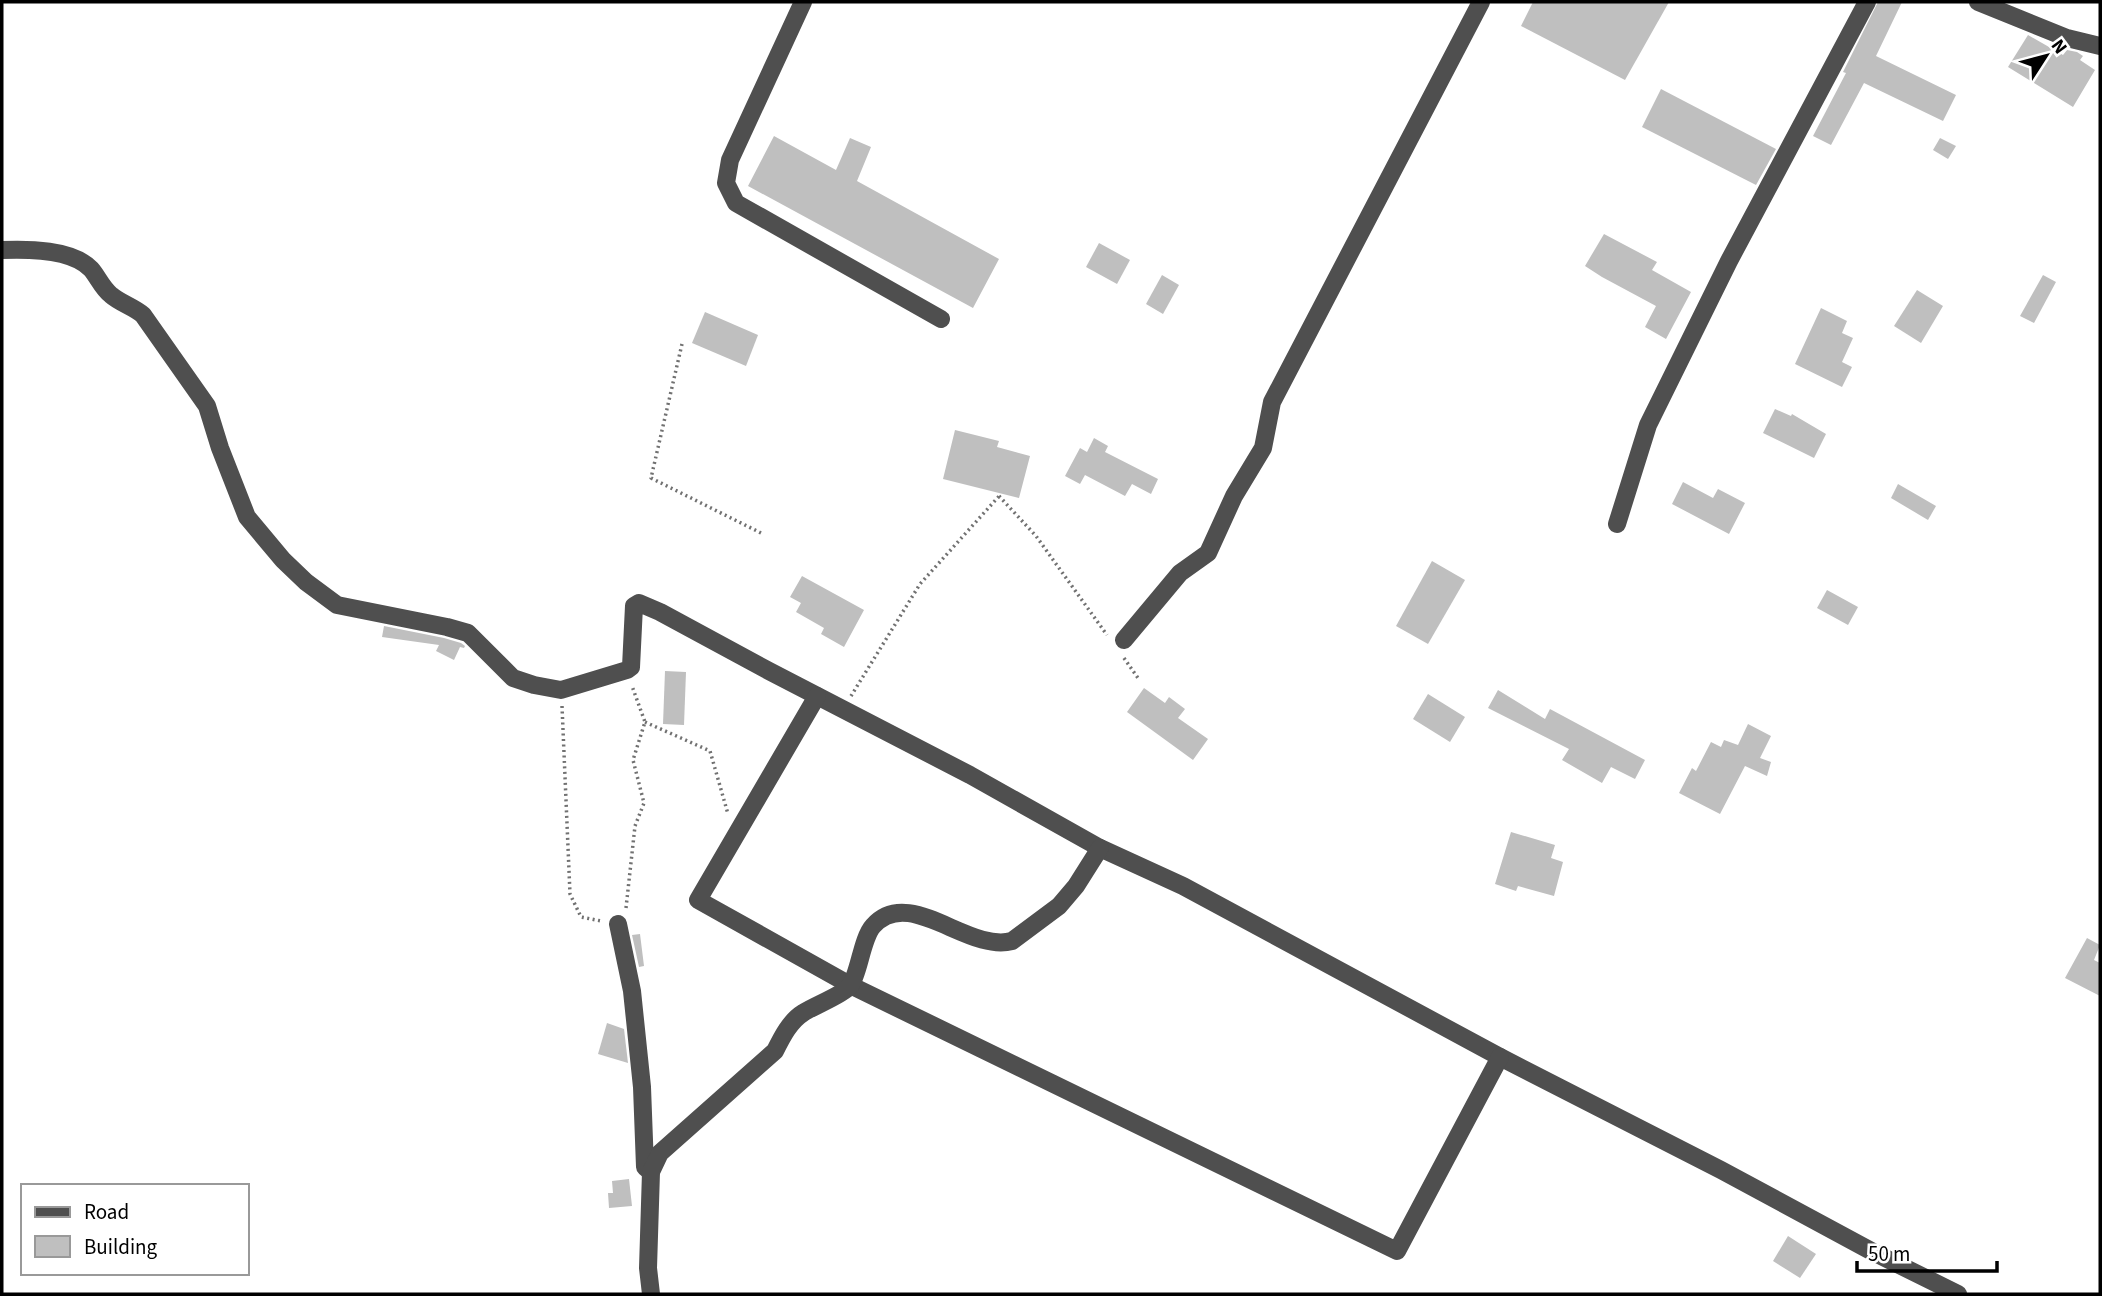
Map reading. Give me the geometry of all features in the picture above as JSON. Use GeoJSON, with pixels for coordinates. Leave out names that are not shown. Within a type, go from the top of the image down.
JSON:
{"type":"FeatureCollection","features":[{"type":"Feature","properties":{"kind":"street"},"geometry":{"type":"LineString","coordinates":[[803,2],[730,160],[726,183],[736,203],[941,319]]}},
{"type":"Feature","properties":{"kind":"street"},"geometry":{"type":"LineString","coordinates":[[1120,647],[1180,573],[1208,553],[1234,496],[1262,448],[1272,402],[1481,2]]}},
{"type":"Feature","properties":{"kind":"street"},"geometry":{"type":"LineString","coordinates":[[1617,524],[1648,425],[1729,261],[1867,2]]}},
{"type":"Feature","properties":{"kind":"street"},"geometry":{"type":"LineString","coordinates":[[1978,2],[2067,38],[2100,46]]}},
{"type":"Feature","properties":{"kind":"street"},"geometry":{"type":"LineString","coordinates":[[2,250],[31,249],[80,260],[92,270],[113,297],[144,315],[207,405],[220,448],[247,517],[283,560],[306,582],[337,605],[468,633],[513,678],[561,690],[631,667],[634,606],[639,603],[970,775],[1100,848],[1183,886],[1500,1057],[1721,1170],[1872,1252],[1958,1294]]}},
{"type":"Feature","properties":{"kind":"street"},"geometry":{"type":"LineString","coordinates":[[817,696],[698,901],[850,985],[1396,1251],[1500,1057]]}},
{"type":"Feature","properties":{"kind":"street"},"geometry":{"type":"LineString","coordinates":[[651,1294],[648,1268],[651,1172],[660,1153],[775,1051],[787,1029],[801,1014],[850,985],[871,928],[888,914],[900,911],[934,920],[978,939],[1004,943],[1012,941],[1059,906],[1076,886],[1100,848]]}},
{"type":"Feature","properties":{"kind":"street"},"geometry":{"type":"LineString","coordinates":[[618,924],[632,991],[642,1087],[645,1167],[651,1172]]}},
{"type":"Feature","properties":{"kind":"path"},"geometry":{"type":"LineString","coordinates":[[682,344],[651,478],[763,534]]}},
{"type":"Feature","properties":{"kind":"path"},"geometry":{"type":"LineString","coordinates":[[843,709],[920,584],[1000,495],[1036,536],[1120,647],[1138,678]]}},
{"type":"Feature","properties":{"kind":"path"},"geometry":{"type":"LineString","coordinates":[[561,690],[570,894],[581,917],[624,926],[635,826],[644,803],[632,760],[645,722],[627,670]]}},
{"type":"Feature","properties":{"kind":"path"},"geometry":{"type":"LineString","coordinates":[[645,722],[710,751],[735,836]]}},
{"type":"Feature","properties":{"kind":"building"},"geometry":{"type":"Polygon","coordinates":[[[1533,2],[1669,2],[1625,80],[1521,26],[1533,2]]]}},
{"type":"Feature","properties":{"kind":"building"},"geometry":{"type":"Polygon","coordinates":[[[1878,2],[1902,2],[1876,56],[1956,95],[1943,121],[1864,83],[1831,145],[1813,136],[1846,73],[1843,72],[1878,2]]]}},
{"type":"Feature","properties":{"kind":"building"},"geometry":{"type":"Polygon","coordinates":[[[2028,35],[2063,55],[2067,50],[2077,52],[2083,56],[2080,60],[2095,70],[2073,107],[2008,67],[2028,35]]]}},
{"type":"Feature","properties":{"kind":"building"},"geometry":{"type":"Polygon","coordinates":[[[1661,89],[1776,149],[1756,185],[1642,127],[1661,89]]]}},
{"type":"Feature","properties":{"kind":"building"},"geometry":{"type":"Polygon","coordinates":[[[774,136],[836,170],[850,138],[871,147],[857,181],[999,259],[973,308],[748,186],[774,136]]]}},
{"type":"Feature","properties":{"kind":"building"},"geometry":{"type":"Polygon","coordinates":[[[1940,138],[1956,146],[1948,159],[1933,150],[1940,138]]]}},
{"type":"Feature","properties":{"kind":"building"},"geometry":{"type":"Polygon","coordinates":[[[1604,234],[1657,262],[1652,270],[1691,292],[1666,339],[1645,327],[1656,306],[1585,266],[1604,234]]]}},
{"type":"Feature","properties":{"kind":"building"},"geometry":{"type":"Polygon","coordinates":[[[1099,243],[1130,260],[1117,284],[1086,267],[1099,243]]]}},
{"type":"Feature","properties":{"kind":"building"},"geometry":{"type":"Polygon","coordinates":[[[1162,275],[1179,285],[1163,314],[1146,304],[1162,275]]]}},
{"type":"Feature","properties":{"kind":"building"},"geometry":{"type":"Polygon","coordinates":[[[2043,275],[2056,282],[2034,323],[2020,316],[2043,275]]]}},
{"type":"Feature","properties":{"kind":"building"},"geometry":{"type":"Polygon","coordinates":[[[1917,290],[1943,306],[1921,343],[1894,326],[1917,290]]]}},
{"type":"Feature","properties":{"kind":"building"},"geometry":{"type":"Polygon","coordinates":[[[1821,308],[1847,321],[1842,333],[1853,338],[1842,362],[1852,367],[1842,387],[1795,364],[1821,308]]]}},
{"type":"Feature","properties":{"kind":"building"},"geometry":{"type":"Polygon","coordinates":[[[705,312],[758,335],[746,366],[692,343],[705,312]]]}},
{"type":"Feature","properties":{"kind":"building"},"geometry":{"type":"Polygon","coordinates":[[[1775,409],[1791,416],[1792,414],[1826,434],[1814,458],[1763,433],[1775,409]]]}},
{"type":"Feature","properties":{"kind":"building"},"geometry":{"type":"Polygon","coordinates":[[[955,430],[999,441],[997,447],[1030,456],[1019,498],[943,479],[955,430]]]}},
{"type":"Feature","properties":{"kind":"building"},"geometry":{"type":"Polygon","coordinates":[[[1094,438],[1108,446],[1105,452],[1158,479],[1151,494],[1132,484],[1125,496],[1085,475],[1080,484],[1065,476],[1080,448],[1087,452],[1094,438]]]}},
{"type":"Feature","properties":{"kind":"building"},"geometry":{"type":"Polygon","coordinates":[[[1683,482],[1713,498],[1718,489],[1745,503],[1729,534],[1672,504],[1683,482]]]}},
{"type":"Feature","properties":{"kind":"building"},"geometry":{"type":"Polygon","coordinates":[[[1898,484],[1936,506],[1928,520],[1891,498],[1898,484]]]}},
{"type":"Feature","properties":{"kind":"building"},"geometry":{"type":"Polygon","coordinates":[[[1432,561],[1465,580],[1428,644],[1396,626],[1432,561]]]}},
{"type":"Feature","properties":{"kind":"building"},"geometry":{"type":"Polygon","coordinates":[[[802,576],[864,610],[844,647],[821,634],[824,628],[796,612],[801,603],[790,597],[802,576]]]}},
{"type":"Feature","properties":{"kind":"building"},"geometry":{"type":"Polygon","coordinates":[[[1827,590],[1858,607],[1848,625],[1817,608],[1827,590]]]}},
{"type":"Feature","properties":{"kind":"building"},"geometry":{"type":"Polygon","coordinates":[[[384,626],[444,638],[465,646],[460,647],[454,660],[436,651],[439,645],[382,637],[384,626]]]}},
{"type":"Feature","properties":{"kind":"building"},"geometry":{"type":"Polygon","coordinates":[[[665,671],[686,672],[684,725],[663,724],[665,671]]]}},
{"type":"Feature","properties":{"kind":"building"},"geometry":{"type":"Polygon","coordinates":[[[1144,688],[1165,703],[1169,697],[1185,709],[1178,718],[1208,739],[1193,760],[1127,712],[1144,688]]]}},
{"type":"Feature","properties":{"kind":"building"},"geometry":{"type":"Polygon","coordinates":[[[1498,690],[1545,719],[1550,709],[1645,760],[1635,779],[1611,767],[1602,783],[1562,760],[1569,749],[1488,708],[1498,690]]]}},
{"type":"Feature","properties":{"kind":"building"},"geometry":{"type":"Polygon","coordinates":[[[1428,694],[1465,717],[1450,742],[1413,719],[1428,694]]]}},
{"type":"Feature","properties":{"kind":"building"},"geometry":{"type":"Polygon","coordinates":[[[1748,724],[1771,736],[1760,758],[1771,762],[1767,776],[1745,766],[1720,814],[1679,793],[1692,768],[1696,771],[1711,742],[1721,747],[1724,740],[1738,745],[1748,724]]]}},
{"type":"Feature","properties":{"kind":"building"},"geometry":{"type":"Polygon","coordinates":[[[1511,832],[1555,845],[1551,858],[1563,862],[1554,896],[1518,886],[1516,891],[1495,884],[1511,832]]]}},
{"type":"Feature","properties":{"kind":"building"},"geometry":{"type":"Polygon","coordinates":[[[640,934],[644,966],[639,967],[632,935],[640,934]]]}},
{"type":"Feature","properties":{"kind":"building"},"geometry":{"type":"Polygon","coordinates":[[[2087,938],[2100,945],[2094,960],[2100,963],[2100,996],[2065,978],[2087,938]]]}},
{"type":"Feature","properties":{"kind":"building"},"geometry":{"type":"Polygon","coordinates":[[[607,1023],[624,1029],[628,1063],[598,1054],[607,1023]]]}},
{"type":"Feature","properties":{"kind":"building"},"geometry":{"type":"Polygon","coordinates":[[[629,1179],[632,1206],[609,1208],[608,1193],[613,1193],[612,1181],[629,1179]]]}},
{"type":"Feature","properties":{"kind":"building"},"geometry":{"type":"Polygon","coordinates":[[[1788,1236],[1816,1254],[1800,1278],[1773,1261],[1788,1236]]]}}]}
